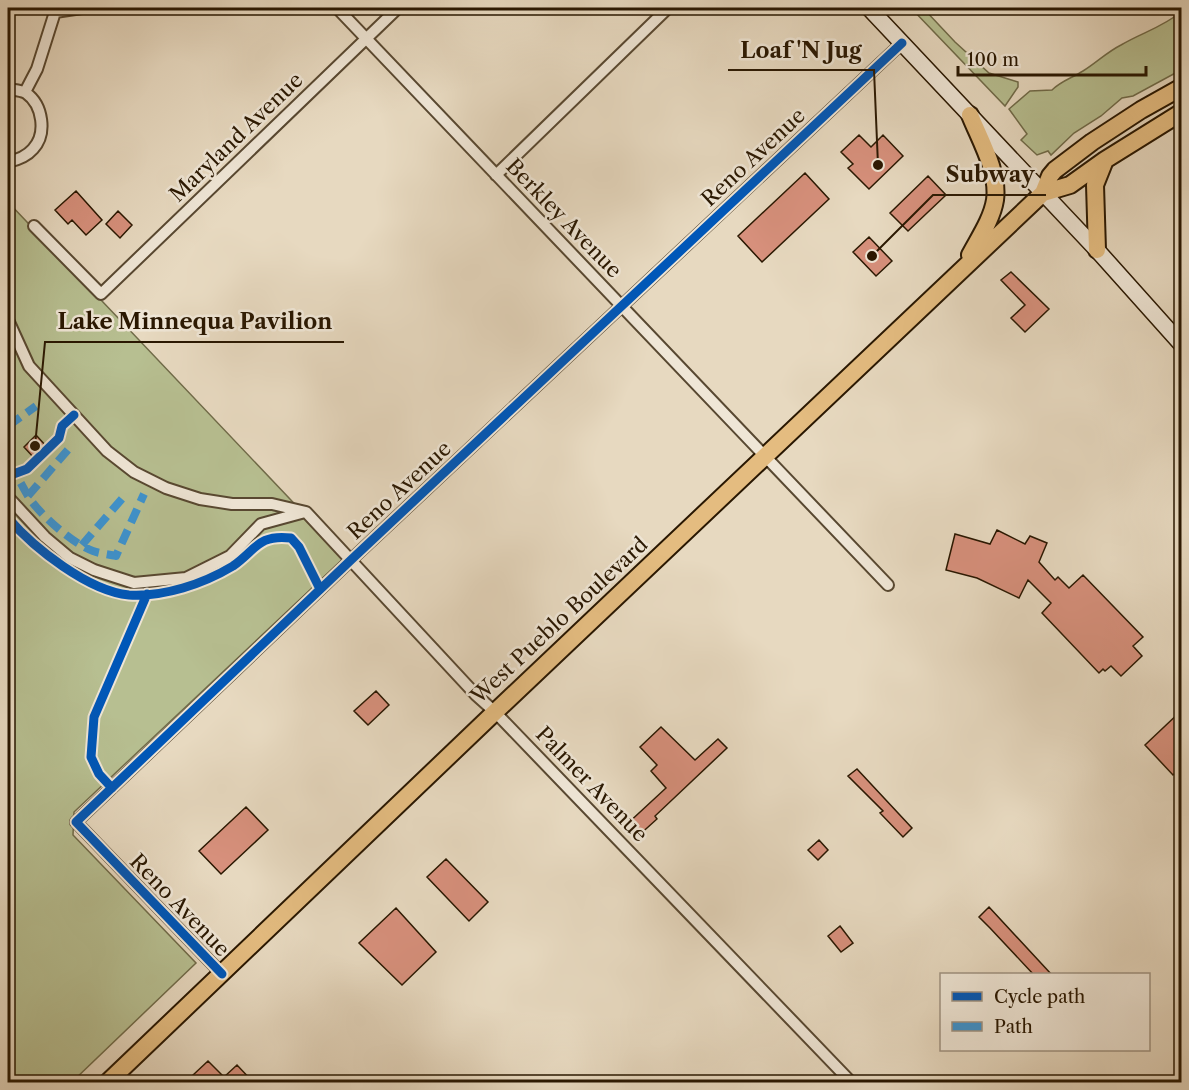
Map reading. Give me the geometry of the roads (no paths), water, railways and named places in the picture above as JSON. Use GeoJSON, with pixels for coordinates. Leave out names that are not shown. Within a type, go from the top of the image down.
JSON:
{"type":"FeatureCollection","features":[{"type":"Feature","properties":{"kind":"main road"},"geometry":{"type":"LineString","coordinates":[[869,8],[1097,250],[1182,345]]}},
{"type":"Feature","properties":{"kind":"main road","name":"West Pueblo Boulevard"},"geometry":{"type":"LineString","coordinates":[[108,1083],[495,712],[1043,193],[1055,170],[1092,142],[1182,87]]}},
{"type":"Feature","properties":{"kind":"main road","name":"West Pueblo Boulevard"},"geometry":{"type":"LineString","coordinates":[[1043,193],[1070,185],[1105,160],[1182,112]]}},
{"type":"Feature","properties":{"kind":"main road"},"geometry":{"type":"LineString","coordinates":[[965,266],[990,217],[995,198],[994,180],[988,159],[970,115]]}},
{"type":"Feature","properties":{"kind":"main road"},"geometry":{"type":"LineString","coordinates":[[1097,250],[1095,185],[1105,160]]}},
{"type":"Feature","properties":{"kind":"street"},"geometry":{"type":"LineString","coordinates":[[25,92],[37,69],[55,10],[82,8]]}},
{"type":"Feature","properties":{"kind":"street","name":"Berkley Avenue"},"geometry":{"type":"LineString","coordinates":[[337,8],[888,585]]}},
{"type":"Feature","properties":{"kind":"street","name":"Maryland Avenue"},"geometry":{"type":"LineString","coordinates":[[34,226],[101,294],[398,8]]}},
{"type":"Feature","properties":{"kind":"street"},"geometry":{"type":"LineString","coordinates":[[496,175],[668,8]]}},
{"type":"Feature","properties":{"kind":"street","name":"Reno Avenue"},"geometry":{"type":"LineString","coordinates":[[222,974],[76,822],[351,559],[902,42]]}},
{"type":"Feature","properties":{"kind":"street"},"geometry":{"type":"LineString","coordinates":[[8,89],[25,92],[34,101],[39,112],[40,138],[32,150],[20,159],[8,162]]}},
{"type":"Feature","properties":{"kind":"street"},"geometry":{"type":"LineString","coordinates":[[8,320],[29,366],[107,451],[134,472],[166,488],[200,499],[232,504],[272,504],[306,512]]}},
{"type":"Feature","properties":{"kind":"street"},"geometry":{"type":"LineString","coordinates":[[8,497],[45,537],[70,558],[94,570],[134,583],[186,578],[230,556],[261,524],[306,512]]}},
{"type":"Feature","properties":{"kind":"street","name":"Palmer Avenue"},"geometry":{"type":"LineString","coordinates":[[306,512],[476,695],[495,712],[851,1083]]}},
{"type":"Feature","properties":{"kind":"place","name":"Loaf 'N Jug"},"geometry":{"type":"Point","coordinates":[878,165]}},
{"type":"Feature","properties":{"kind":"place","name":"Subway"},"geometry":{"type":"Point","coordinates":[872,256]}},
{"type":"Feature","properties":{"kind":"place","name":"Lake Minnequa Pavilion"},"geometry":{"type":"Point","coordinates":[35,446]}}]}
